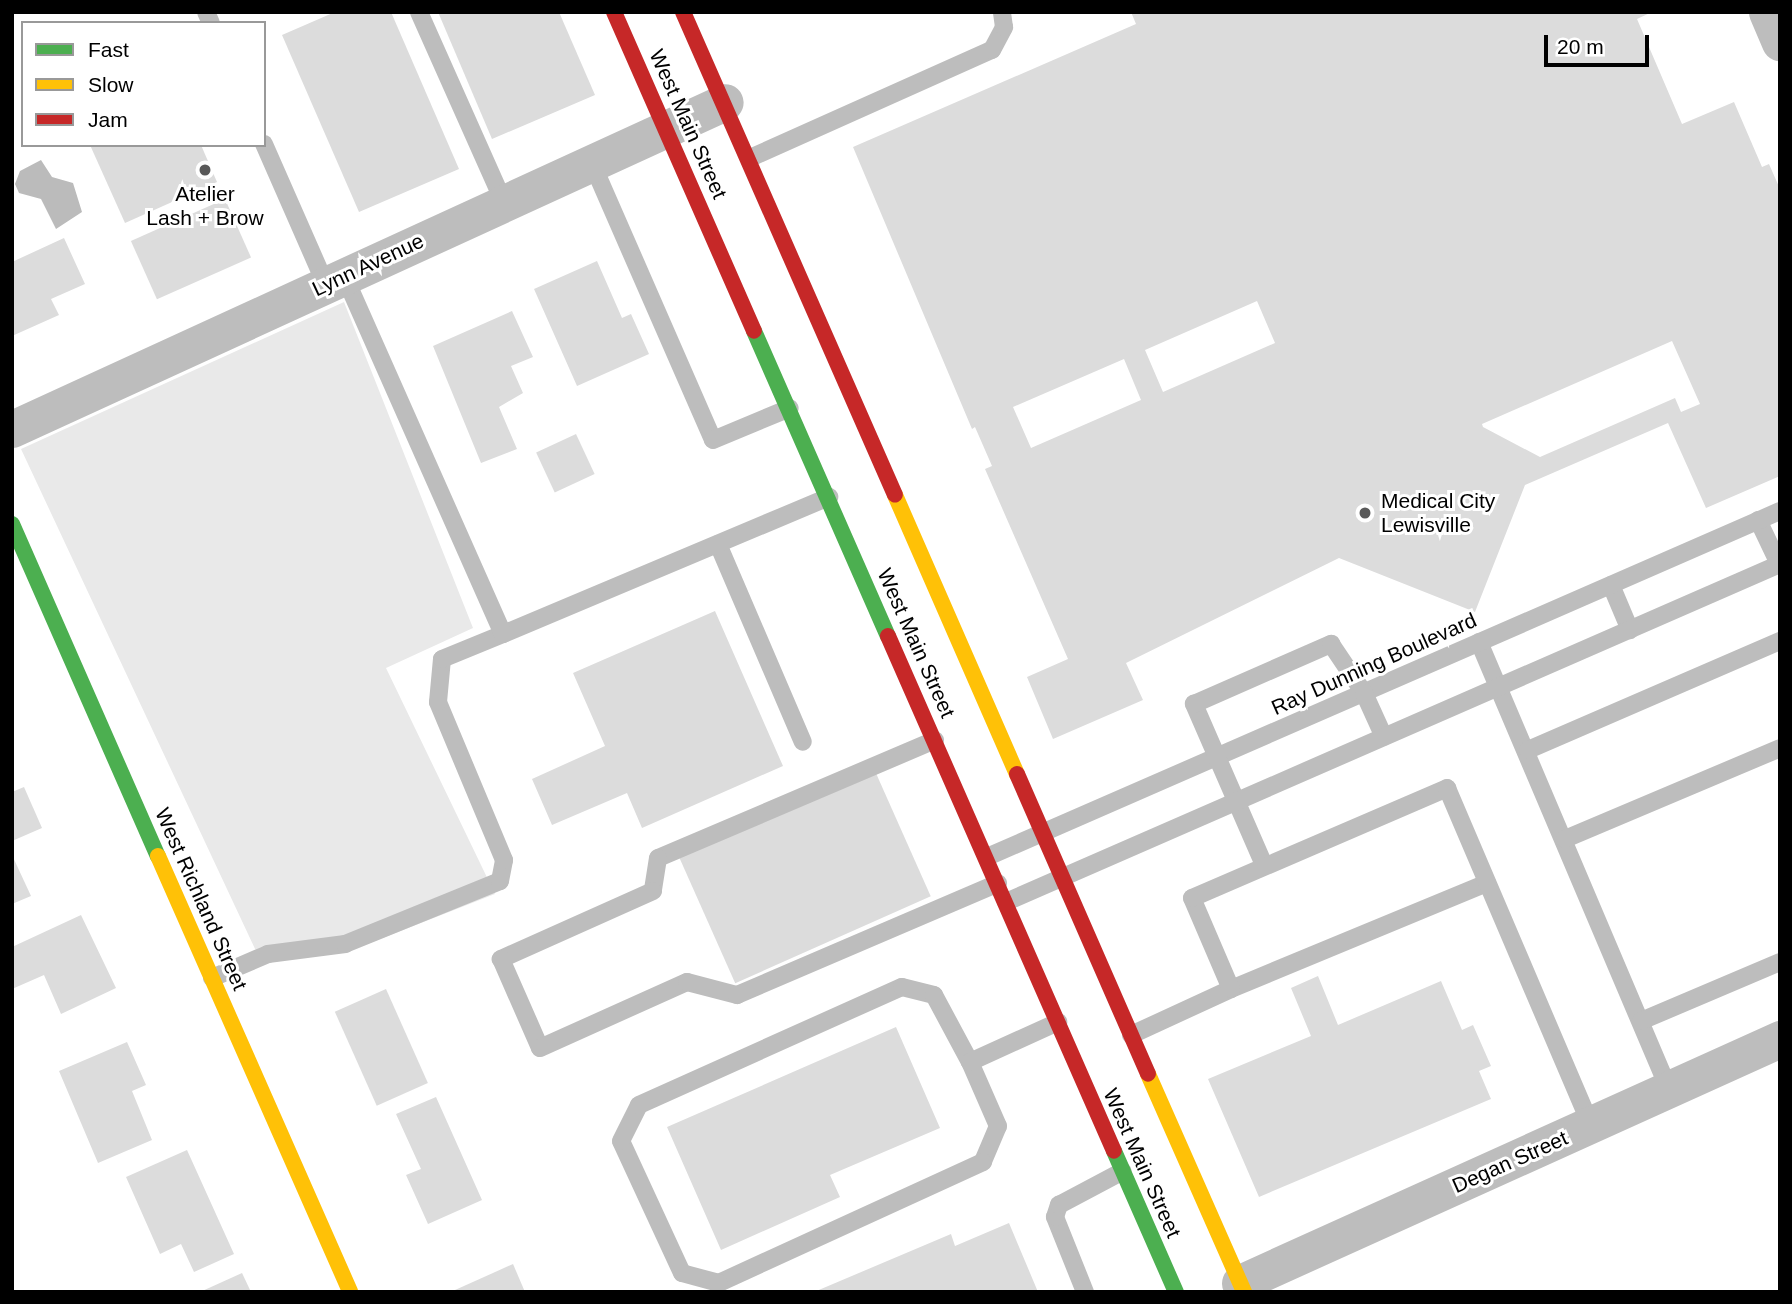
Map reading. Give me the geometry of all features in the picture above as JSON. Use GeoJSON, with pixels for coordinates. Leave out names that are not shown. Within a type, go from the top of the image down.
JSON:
{"type":"FeatureCollection","features":[{"type":"Feature","properties":{"kind":"main road","name":"West Main Street"},"geometry":{"type":"LineString","coordinates":[[614,12],[1176,1292]]}},
{"type":"Feature","properties":{"kind":"main road","name":"West Main Street"},"geometry":{"type":"LineString","coordinates":[[683,12],[750,158],[1242,1287]]}},
{"type":"Feature","properties":{"kind":"main road","name":"West Richland Street"},"geometry":{"type":"LineString","coordinates":[[12,524],[350,1292]]}},
{"type":"Feature","properties":{"kind":"street"},"geometry":{"type":"LineString","coordinates":[[1767,12],[1780,42]]}},
{"type":"Feature","properties":{"kind":"street","name":"Lynn Avenue"},"geometry":{"type":"LineString","coordinates":[[12,429],[724,102]]}},
{"type":"Feature","properties":{"kind":"street","name":"Degan Street"},"geometry":{"type":"LineString","coordinates":[[1242,1287],[1780,1039]]}},
{"type":"Feature","properties":{"kind":"lane"},"geometry":{"type":"LineString","coordinates":[[419,12],[504,203]]}},
{"type":"Feature","properties":{"kind":"lane"},"geometry":{"type":"LineString","coordinates":[[750,158],[992,50],[1004,27],[1002,12]]}},
{"type":"Feature","properties":{"kind":"lane"},"geometry":{"type":"LineString","coordinates":[[266,147],[335,281],[503,634]]}},
{"type":"Feature","properties":{"kind":"lane"},"geometry":{"type":"LineString","coordinates":[[592,163],[713,440],[790,408]]}},
{"type":"Feature","properties":{"kind":"lane"},"geometry":{"type":"LineString","coordinates":[[212,978],[268,954],[345,944],[500,881],[505,860],[438,702],[442,659],[829,497]]}},
{"type":"Feature","properties":{"kind":"lane","name":"Ray Dunning Boulevard"},"geometry":{"type":"LineString","coordinates":[[986,857],[1780,511]]}},
{"type":"Feature","properties":{"kind":"lane"},"geometry":{"type":"LineString","coordinates":[[1006,902],[1779,564],[1758,520]]}},
{"type":"Feature","properties":{"kind":"lane"},"geometry":{"type":"LineString","coordinates":[[718,544],[803,742]]}},
{"type":"Feature","properties":{"kind":"lane"},"geometry":{"type":"LineString","coordinates":[[1611,585],[1630,629]]}},
{"type":"Feature","properties":{"kind":"lane"},"geometry":{"type":"LineString","coordinates":[[1528,750],[1780,641]]}},
{"type":"Feature","properties":{"kind":"lane"},"geometry":{"type":"LineString","coordinates":[[1479,642],[1501,686],[1669,1090]]}},
{"type":"Feature","properties":{"kind":"lane"},"geometry":{"type":"LineString","coordinates":[[1264,865],[1194,704],[1331,644],[1364,693],[1384,737]]}},
{"type":"Feature","properties":{"kind":"lane"},"geometry":{"type":"LineString","coordinates":[[935,740],[658,858],[653,891],[501,959],[540,1048],[687,982],[737,995],[998,883]]}},
{"type":"Feature","properties":{"kind":"lane"},"geometry":{"type":"LineString","coordinates":[[1565,839],[1780,748]]}},
{"type":"Feature","properties":{"kind":"lane"},"geometry":{"type":"LineString","coordinates":[[1231,989],[1192,898],[1447,788],[1591,1126]]}},
{"type":"Feature","properties":{"kind":"lane"},"geometry":{"type":"LineString","coordinates":[[1131,1035],[1231,989],[1487,883]]}},
{"type":"Feature","properties":{"kind":"lane"},"geometry":{"type":"LineString","coordinates":[[1641,1021],[1780,962]]}},
{"type":"Feature","properties":{"kind":"lane"},"geometry":{"type":"LineString","coordinates":[[902,987],[934,995],[970,1062],[998,1126],[982,1162],[719,1283],[682,1273],[621,1141],[639,1105],[902,987]]}},
{"type":"Feature","properties":{"kind":"lane"},"geometry":{"type":"LineString","coordinates":[[970,1062],[1058,1022]]}},
{"type":"Feature","properties":{"kind":"lane"},"geometry":{"type":"LineString","coordinates":[[1084,1292],[1055,1217],[1059,1205],[1123,1171]]}},
{"type":"Feature","properties":{"kind":"shaded area"},"geometry":{"type":"Polygon","coordinates":[[[41,160],[52,177],[73,183],[82,212],[56,229],[41,199],[19,193],[15,184],[20,171],[41,160]]]}},
{"type":"Feature","properties":{"kind":"shaded area"},"geometry":{"type":"Polygon","coordinates":[[[344,302],[473,628],[386,668],[495,894],[357,948],[256,951],[21,449],[344,302]]]}},
{"type":"Feature","properties":{"kind":"building"},"geometry":{"type":"Polygon","coordinates":[[[335,12],[391,12],[459,169],[359,212],[282,35],[335,12]]]}},
{"type":"Feature","properties":{"kind":"building"},"geometry":{"type":"Polygon","coordinates":[[[438,12],[559,12],[595,95],[492,139],[438,12]]]}},
{"type":"Feature","properties":{"kind":"building"},"geometry":{"type":"Polygon","coordinates":[[[1131,12],[1652,12],[1637,19],[1682,124],[1734,102],[1762,167],[1769,164],[1780,189],[1780,476],[1706,508],[1668,423],[1525,485],[1475,612],[1339,558],[1126,663],[1143,700],[1053,739],[1027,677],[1068,659],[985,469],[992,466],[975,427],[972,429],[853,147],[1136,24],[1131,12]],[[1257,301],[1145,350],[1163,392],[1275,343],[1257,301]],[[1672,341],[1482,424],[1483,427],[1540,457],[1675,398],[1681,412],[1700,404],[1672,341]],[[1124,359],[1013,407],[1031,448],[1141,400],[1124,359]]]}},
{"type":"Feature","properties":{"kind":"building"},"geometry":{"type":"Polygon","coordinates":[[[91,147],[202,147],[217,182],[125,223],[91,147]]]}},
{"type":"Feature","properties":{"kind":"building"},"geometry":{"type":"Polygon","coordinates":[[[225,199],[251,257],[157,299],[131,241],[225,199]]]}},
{"type":"Feature","properties":{"kind":"building"},"geometry":{"type":"Polygon","coordinates":[[[64,238],[85,284],[51,299],[59,315],[12,336],[12,262],[64,238]]]}},
{"type":"Feature","properties":{"kind":"building"},"geometry":{"type":"Polygon","coordinates":[[[597,261],[622,318],[631,314],[649,354],[577,386],[534,289],[597,261]]]}},
{"type":"Feature","properties":{"kind":"building"},"geometry":{"type":"Polygon","coordinates":[[[512,311],[533,357],[511,366],[523,393],[499,407],[517,449],[481,463],[433,346],[512,311]]]}},
{"type":"Feature","properties":{"kind":"building"},"geometry":{"type":"Polygon","coordinates":[[[576,434],[595,474],[555,492],[536,453],[576,434]]]}},
{"type":"Feature","properties":{"kind":"building"},"geometry":{"type":"Polygon","coordinates":[[[715,611],[783,766],[642,828],[627,793],[552,825],[532,779],[605,746],[573,673],[715,611]]]}},
{"type":"Feature","properties":{"kind":"building"},"geometry":{"type":"Polygon","coordinates":[[[875,771],[931,896],[735,983],[680,858],[875,771]]]}},
{"type":"Feature","properties":{"kind":"building"},"geometry":{"type":"Polygon","coordinates":[[[24,787],[42,828],[12,841],[12,792],[24,787]]]}},
{"type":"Feature","properties":{"kind":"building"},"geometry":{"type":"Polygon","coordinates":[[[12,855],[31,896],[12,904],[12,855]]]}},
{"type":"Feature","properties":{"kind":"building"},"geometry":{"type":"Polygon","coordinates":[[[81,915],[116,988],[61,1014],[44,975],[12,989],[12,947],[81,915]]]}},
{"type":"Feature","properties":{"kind":"building"},"geometry":{"type":"Polygon","coordinates":[[[1318,976],[1338,1025],[1441,981],[1462,1030],[1473,1025],[1491,1066],[1479,1071],[1491,1099],[1259,1197],[1208,1079],[1311,1036],[1291,988],[1318,976]]]}},
{"type":"Feature","properties":{"kind":"building"},"geometry":{"type":"Polygon","coordinates":[[[386,989],[428,1083],[377,1106],[335,1012],[386,989]]]}},
{"type":"Feature","properties":{"kind":"building"},"geometry":{"type":"Polygon","coordinates":[[[896,1027],[940,1128],[830,1175],[840,1197],[721,1250],[667,1127],[896,1027]]]}},
{"type":"Feature","properties":{"kind":"building"},"geometry":{"type":"Polygon","coordinates":[[[127,1042],[146,1085],[132,1091],[152,1140],[98,1163],[59,1071],[127,1042]]]}},
{"type":"Feature","properties":{"kind":"building"},"geometry":{"type":"Polygon","coordinates":[[[436,1097],[482,1200],[428,1224],[406,1175],[421,1169],[396,1114],[436,1097]]]}},
{"type":"Feature","properties":{"kind":"building"},"geometry":{"type":"Polygon","coordinates":[[[187,1150],[234,1254],[194,1272],[181,1244],[160,1254],[126,1177],[187,1150]]]}},
{"type":"Feature","properties":{"kind":"building"},"geometry":{"type":"Polygon","coordinates":[[[1009,1223],[1038,1292],[814,1292],[951,1234],[955,1246],[1009,1223]]]}},
{"type":"Feature","properties":{"kind":"building"},"geometry":{"type":"Polygon","coordinates":[[[513,1264],[525,1292],[455,1290],[513,1264]]]}},
{"type":"Feature","properties":{"kind":"building"},"geometry":{"type":"Polygon","coordinates":[[[242,1273],[251,1292],[200,1292],[242,1273]]]}},
{"type":"Feature","properties":{"kind":"traffic: fast"},"geometry":{"type":"LineString","coordinates":[[754,331],[888,636]]}},
{"type":"Feature","properties":{"kind":"traffic: fast"},"geometry":{"type":"LineString","coordinates":[[12,524],[158,856]]}},
{"type":"Feature","properties":{"kind":"traffic: fast"},"geometry":{"type":"LineString","coordinates":[[1114,1151],[1176,1292]]}},
{"type":"Feature","properties":{"kind":"traffic: slow"},"geometry":{"type":"LineString","coordinates":[[895,495],[1017,774]]}},
{"type":"Feature","properties":{"kind":"traffic: slow"},"geometry":{"type":"LineString","coordinates":[[158,856],[350,1292]]}},
{"type":"Feature","properties":{"kind":"traffic: slow"},"geometry":{"type":"LineString","coordinates":[[1148,1074],[1244,1292]]}},
{"type":"Feature","properties":{"kind":"traffic: jam"},"geometry":{"type":"LineString","coordinates":[[614,12],[754,331]]}},
{"type":"Feature","properties":{"kind":"traffic: jam"},"geometry":{"type":"LineString","coordinates":[[683,12],[895,495]]}},
{"type":"Feature","properties":{"kind":"traffic: jam"},"geometry":{"type":"LineString","coordinates":[[888,636],[1114,1151]]}},
{"type":"Feature","properties":{"kind":"traffic: jam"},"geometry":{"type":"LineString","coordinates":[[1017,774],[1148,1074]]}},
{"type":"Feature","properties":{"kind":"place","name":"Atelier Lash + Brow"},"geometry":{"type":"Point","coordinates":[205,170]}},
{"type":"Feature","properties":{"kind":"place","name":"Medical City Lewisville"},"geometry":{"type":"Point","coordinates":[1365,513]}}]}
